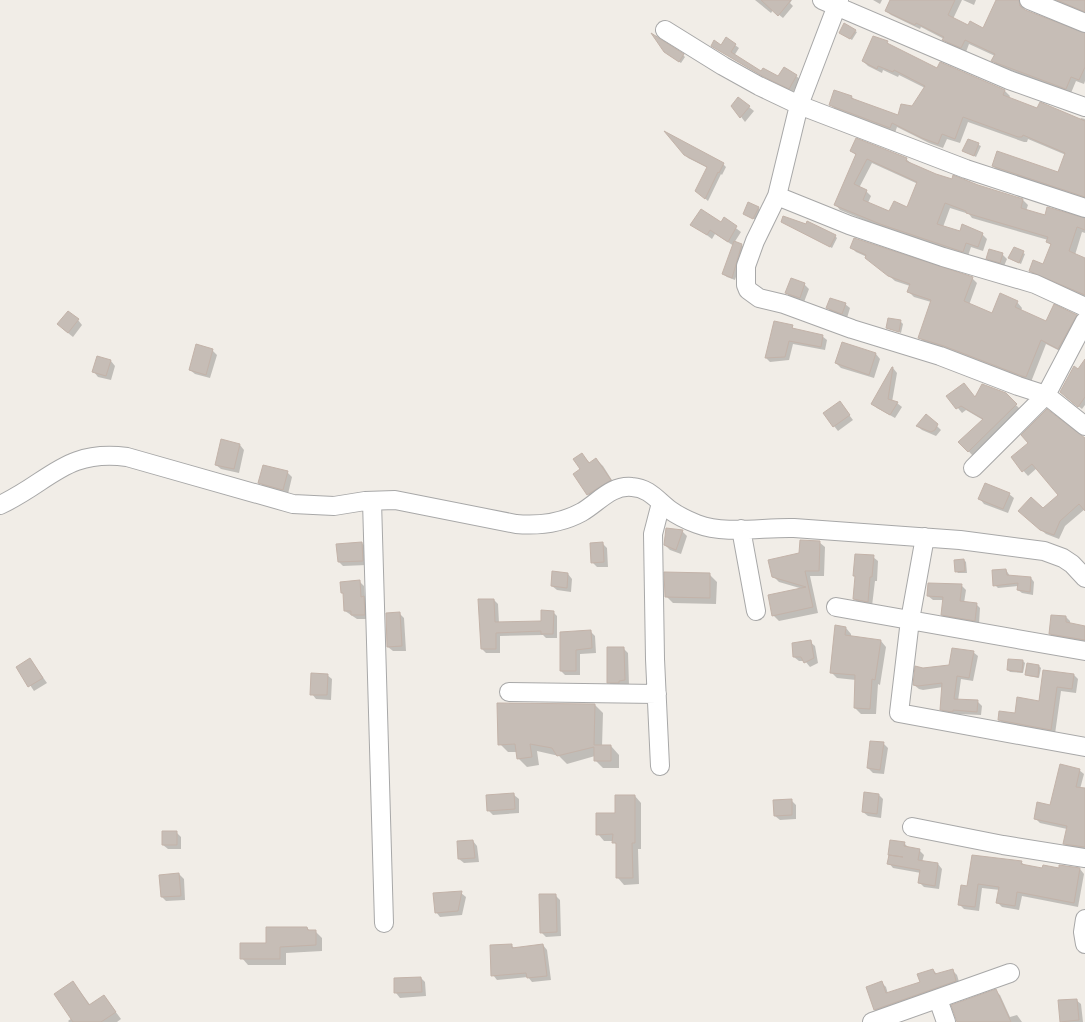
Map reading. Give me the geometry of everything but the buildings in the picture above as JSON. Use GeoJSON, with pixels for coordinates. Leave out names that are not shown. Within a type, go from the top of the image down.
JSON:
{"type":"FeatureCollection","features":[{"type":"Feature","properties":{"kind":"street"},"geometry":{"type":"LineString","coordinates":[[1029,0],[1085,23]]}},
{"type":"Feature","properties":{"kind":"street"},"geometry":{"type":"LineString","coordinates":[[1085,107],[1009,80],[832,2],[799,105],[777,196],[755,240],[746,266],[746,285],[755,296],[940,356],[1046,395],[1085,426]]}},
{"type":"Feature","properties":{"kind":"street"},"geometry":{"type":"LineString","coordinates":[[665,30],[730,70],[799,105],[966,169],[1085,208]]}},
{"type":"Feature","properties":{"kind":"street"},"geometry":{"type":"LineString","coordinates":[[777,196],[858,229],[943,257],[1035,284],[1085,307]]}},
{"type":"Feature","properties":{"kind":"street"},"geometry":{"type":"LineString","coordinates":[[973,468],[1046,395],[1085,321]]}},
{"type":"Feature","properties":{"kind":"street"},"geometry":{"type":"LineString","coordinates":[[0,505],[26,491],[60,468],[83,458],[105,455],[127,457],[293,504],[334,506],[372,501],[408,502],[516,524],[530,525],[544,524],[572,517],[592,506],[607,493],[630,486],[645,490],[672,511],[697,524],[728,530],[794,528],[997,544],[1044,551],[1063,558],[1072,564],[1085,578]]}},
{"type":"Feature","properties":{"kind":"street"},"geometry":{"type":"LineString","coordinates":[[372,501],[384,923]]}},
{"type":"Feature","properties":{"kind":"street"},"geometry":{"type":"LineString","coordinates":[[660,766],[656,694],[653,534],[661,503]]}},
{"type":"Feature","properties":{"kind":"street"},"geometry":{"type":"LineString","coordinates":[[741,529],[756,611]]}},
{"type":"Feature","properties":{"kind":"street"},"geometry":{"type":"LineString","coordinates":[[925,537],[910,620],[899,713],[1085,747]]}},
{"type":"Feature","properties":{"kind":"street"},"geometry":{"type":"LineString","coordinates":[[836,607],[1085,651]]}},
{"type":"Feature","properties":{"kind":"street"},"geometry":{"type":"LineString","coordinates":[[509,692],[656,694]]}},
{"type":"Feature","properties":{"kind":"street"},"geometry":{"type":"LineString","coordinates":[[912,827],[1003,845],[1085,858]]}},
{"type":"Feature","properties":{"kind":"street"},"geometry":{"type":"LineString","coordinates":[[1085,919],[1083,932],[1085,944]]}},
{"type":"Feature","properties":{"kind":"street"},"geometry":{"type":"LineString","coordinates":[[872,1022],[1010,973]]}},
{"type":"Feature","properties":{"kind":"street"},"geometry":{"type":"LineString","coordinates":[[938,999],[946,1022]]}}]}
